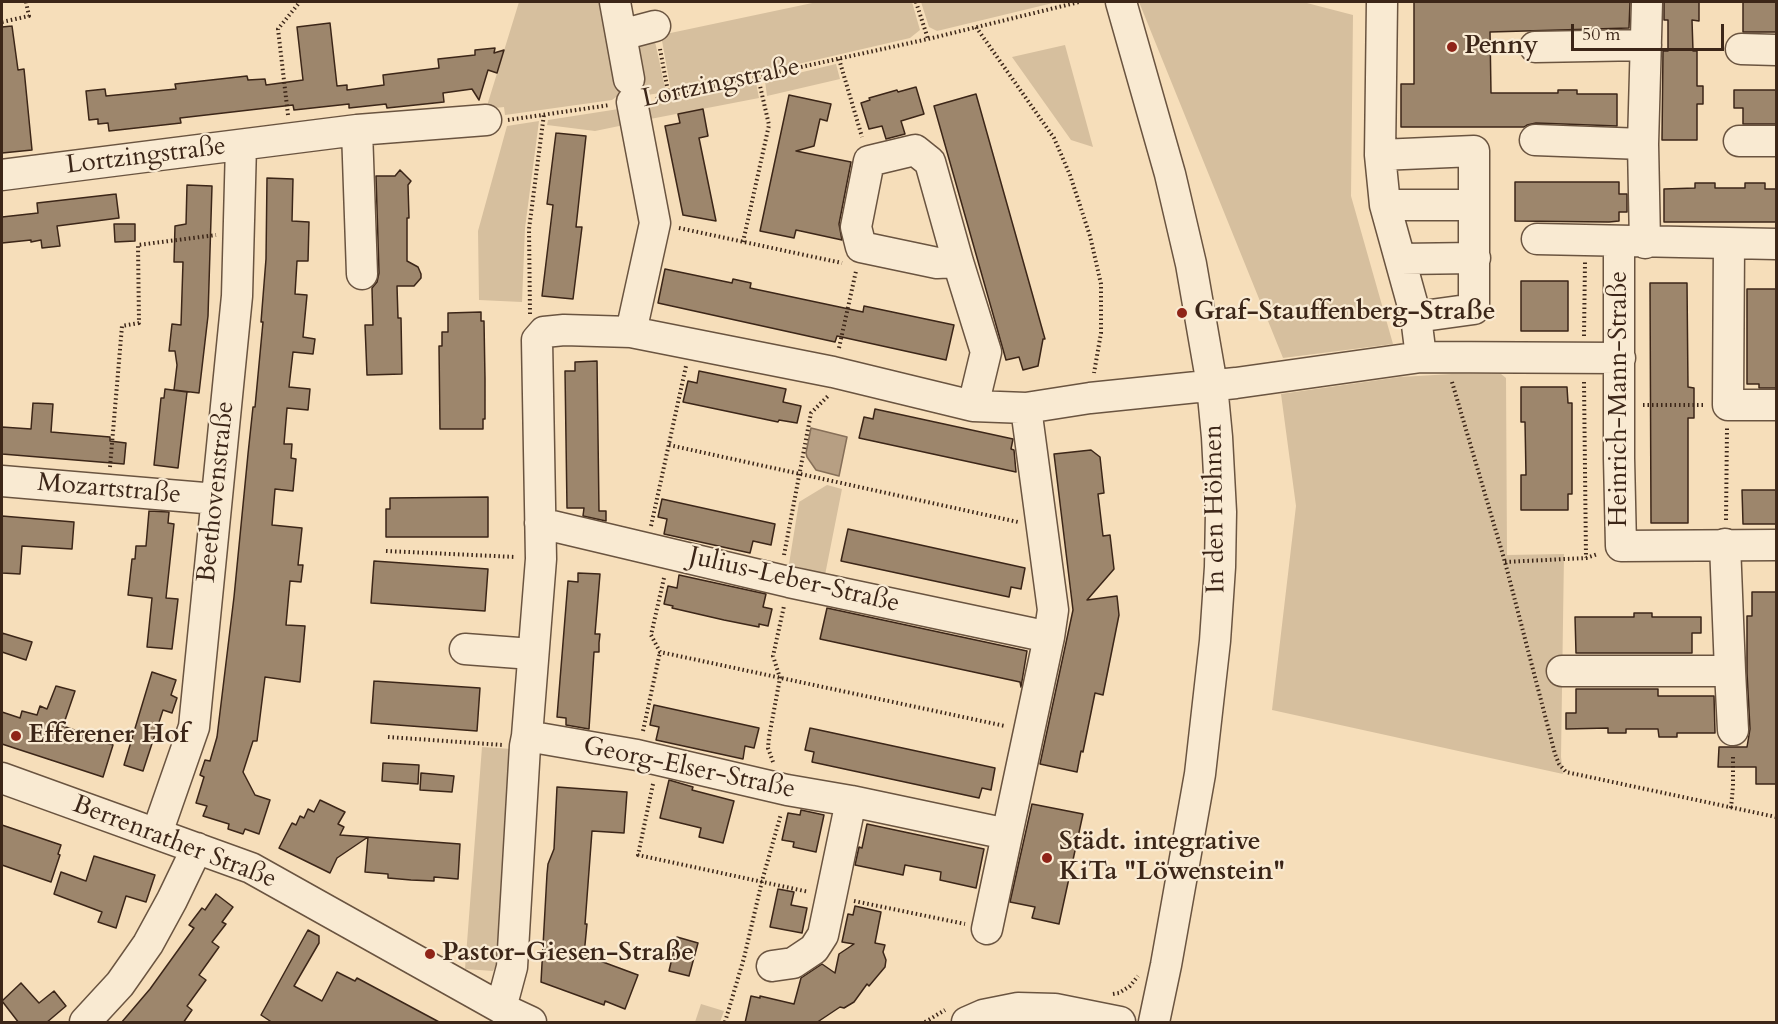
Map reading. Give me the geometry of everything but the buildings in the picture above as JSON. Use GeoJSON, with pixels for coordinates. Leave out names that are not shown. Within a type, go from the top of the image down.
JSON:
{"type":"FeatureCollection","features":[{"type":"Feature","properties":{"kind":"street"},"geometry":{"type":"LineString","coordinates":[[615,2],[655,223],[631,332]]}},
{"type":"Feature","properties":{"kind":"street","name":"In den Höhnen"},"geometry":{"type":"LineString","coordinates":[[1121,2],[1173,185],[1191,264],[1212,385],[1221,512],[1215,641],[1200,774],[1154,1023]]}},
{"type":"Feature","properties":{"kind":"street"},"geometry":{"type":"LineString","coordinates":[[1382,2],[1380,155],[1385,205],[1416,317],[1433,357]]}},
{"type":"Feature","properties":{"kind":"street","name":"Heinrich-Mann-Straße"},"geometry":{"type":"LineString","coordinates":[[1647,2],[1643,144],[1620,358],[1621,546],[1776,545]]}},
{"type":"Feature","properties":{"kind":"street"},"geometry":{"type":"LineString","coordinates":[[621,35],[655,26]]}},
{"type":"Feature","properties":{"kind":"street"},"geometry":{"type":"LineString","coordinates":[[1535,47],[1646,45]]}},
{"type":"Feature","properties":{"kind":"street"},"geometry":{"type":"LineString","coordinates":[[1741,49],[1776,50]]}},
{"type":"Feature","properties":{"kind":"street","name":"Lortzingstraße"},"geometry":{"type":"LineString","coordinates":[[2,175],[357,130],[486,120]]}},
{"type":"Feature","properties":{"kind":"street"},"geometry":{"type":"LineString","coordinates":[[357,130],[363,274]]}},
{"type":"Feature","properties":{"kind":"street"},"geometry":{"type":"LineString","coordinates":[[1535,141],[1643,144]]}},
{"type":"Feature","properties":{"kind":"street"},"geometry":{"type":"LineString","coordinates":[[1738,141],[1776,141]]}},
{"type":"Feature","properties":{"kind":"street","name":"Beethovenstraße"},"geometry":{"type":"LineString","coordinates":[[158,833],[194,727],[237,296],[241,145]]}},
{"type":"Feature","properties":{"kind":"street"},"geometry":{"type":"LineString","coordinates":[[958,262],[937,263],[859,256],[856,227],[869,161],[915,150],[930,162],[986,352],[973,406]]}},
{"type":"Feature","properties":{"kind":"street"},"geometry":{"type":"LineString","coordinates":[[1380,155],[1474,152],[1474,309],[1416,317]]}},
{"type":"Feature","properties":{"kind":"street"},"geometry":{"type":"LineString","coordinates":[[1385,205],[1474,205]]}},
{"type":"Feature","properties":{"kind":"street"},"geometry":{"type":"LineString","coordinates":[[1537,239],[1776,244]]}},
{"type":"Feature","properties":{"kind":"street"},"geometry":{"type":"LineString","coordinates":[[1729,244],[1728,405],[1776,405]]}},
{"type":"Feature","properties":{"kind":"street"},"geometry":{"type":"LineString","coordinates":[[1401,259],[1474,258]]}},
{"type":"Feature","properties":{"kind":"street"},"geometry":{"type":"LineString","coordinates":[[501,1008],[512,967],[532,654],[541,559],[537,340],[544,332],[564,330],[631,332],[837,374],[973,406],[1026,408],[1090,398],[1433,357],[1620,358]]}},
{"type":"Feature","properties":{"kind":"street"},"geometry":{"type":"LineString","coordinates":[[987,929],[1053,610],[1026,408]]}},
{"type":"Feature","properties":{"kind":"street","name":"Mozartstraße"},"geometry":{"type":"LineString","coordinates":[[2,481],[216,499]]}},
{"type":"Feature","properties":{"kind":"street","name":"Julius-Leber-Straße"},"geometry":{"type":"LineString","coordinates":[[540,523],[784,581],[1049,637]]}},
{"type":"Feature","properties":{"kind":"street"},"geometry":{"type":"LineString","coordinates":[[1725,544],[1733,730]]}},
{"type":"Feature","properties":{"kind":"street"},"geometry":{"type":"LineString","coordinates":[[465,649],[532,654]]}},
{"type":"Feature","properties":{"kind":"street"},"geometry":{"type":"LineString","coordinates":[[1562,671],[1730,671]]}},
{"type":"Feature","properties":{"kind":"street","name":"Georg-Elser-Straße"},"geometry":{"type":"LineString","coordinates":[[526,741],[648,758],[787,790],[1007,834]]}},
{"type":"Feature","properties":{"kind":"street","name":"Berrenrather Straße"},"geometry":{"type":"LineString","coordinates":[[2,778],[251,868],[531,1023]]}},
{"type":"Feature","properties":{"kind":"street"},"geometry":{"type":"LineString","coordinates":[[772,966],[793,963],[814,949],[823,935],[851,801]]}},
{"type":"Feature","properties":{"kind":"street"},"geometry":{"type":"LineString","coordinates":[[85,1023],[120,984],[148,944],[197,848]]}},
{"type":"Feature","properties":{"kind":"street"},"geometry":{"type":"LineString","coordinates":[[967,1023],[983,1015],[1018,1008],[1055,1009],[1120,1023]]}},
{"type":"Feature","properties":{"kind":"path"},"geometry":{"type":"LineString","coordinates":[[2,22],[29,16],[26,2]]}},
{"type":"Feature","properties":{"kind":"path"},"geometry":{"type":"LineString","coordinates":[[291,138],[278,30],[299,2]]}},
{"type":"Feature","properties":{"kind":"path"},"geometry":{"type":"LineString","coordinates":[[916,2],[928,39]]}},
{"type":"Feature","properties":{"kind":"path","name":"Lortzingstraße"},"geometry":{"type":"LineString","coordinates":[[486,120],[512,120],[544,114],[630,91],[669,97],[928,39],[1079,2]]}},
{"type":"Feature","properties":{"kind":"path"},"geometry":{"type":"LineString","coordinates":[[976,27],[1054,138],[1070,175],[1090,236],[1101,284],[1101,333],[1090,398]]}},
{"type":"Feature","properties":{"kind":"path"},"geometry":{"type":"LineString","coordinates":[[839,59],[869,161]]}},
{"type":"Feature","properties":{"kind":"path"},"geometry":{"type":"LineString","coordinates":[[743,242],[769,125],[758,77]]}},
{"type":"Feature","properties":{"kind":"path"},"geometry":{"type":"LineString","coordinates":[[537,340],[530,318],[529,229],[544,114]]}},
{"type":"Feature","properties":{"kind":"path"},"geometry":{"type":"LineString","coordinates":[[655,223],[743,242],[859,256],[837,374],[837,388],[811,413],[799,474],[773,656],[780,678],[768,748],[787,790],[725,1023]]}},
{"type":"Feature","properties":{"kind":"path"},"geometry":{"type":"LineString","coordinates":[[108,489],[122,326],[139,323],[138,245],[238,232]]}},
{"type":"Feature","properties":{"kind":"path"},"geometry":{"type":"LineString","coordinates":[[1585,240],[1586,558]]}},
{"type":"Feature","properties":{"kind":"path"},"geometry":{"type":"LineString","coordinates":[[690,343],[669,445],[651,635],[660,652],[638,855],[987,929]]}},
{"type":"Feature","properties":{"kind":"path"},"geometry":{"type":"LineString","coordinates":[[1433,357],[1504,562],[1559,764],[1566,772],[1776,817]]}},
{"type":"Feature","properties":{"kind":"path"},"geometry":{"type":"LineString","coordinates":[[1619,406],[1728,405],[1725,544]]}},
{"type":"Feature","properties":{"kind":"path"},"geometry":{"type":"LineString","coordinates":[[669,445],[1042,528]]}},
{"type":"Feature","properties":{"kind":"path"},"geometry":{"type":"LineString","coordinates":[[1504,562],[1586,558],[1621,546]]}},
{"type":"Feature","properties":{"kind":"path"},"geometry":{"type":"LineString","coordinates":[[386,551],[541,559]]}},
{"type":"Feature","properties":{"kind":"path"},"geometry":{"type":"LineString","coordinates":[[660,652],[1029,731]]}},
{"type":"Feature","properties":{"kind":"path"},"geometry":{"type":"LineString","coordinates":[[1731,808],[1733,730]]}},
{"type":"Feature","properties":{"kind":"path"},"geometry":{"type":"LineString","coordinates":[[388,737],[526,741]]}},
{"type":"Feature","properties":{"kind":"shaded area"},"geometry":{"type":"Polygon","coordinates":[[[519,2],[605,2],[623,92],[612,100],[505,115],[504,107],[486,109],[519,2]]]}},
{"type":"Feature","properties":{"kind":"shaded area"},"geometry":{"type":"Polygon","coordinates":[[[817,2],[912,2],[920,30],[910,38],[686,90],[671,91],[661,35],[817,2]]]}},
{"type":"Feature","properties":{"kind":"shaded area"},"geometry":{"type":"Polygon","coordinates":[[[921,2],[1057,2],[937,31],[929,27],[921,2]]]}},
{"type":"Feature","properties":{"kind":"shaded area"},"geometry":{"type":"Polygon","coordinates":[[[1139,2],[1303,2],[1353,15],[1351,196],[1393,344],[1283,358],[1139,2]]]}},
{"type":"Feature","properties":{"kind":"shaded area"},"geometry":{"type":"Polygon","coordinates":[[[654,37],[666,92],[641,96],[631,42],[654,37]]]}},
{"type":"Feature","properties":{"kind":"shaded area"},"geometry":{"type":"Polygon","coordinates":[[[1065,45],[1093,147],[1071,140],[1012,57],[1065,45]]]}},
{"type":"Feature","properties":{"kind":"shaded area"},"geometry":{"type":"Polygon","coordinates":[[[836,64],[840,79],[767,96],[765,81],[836,64]]]}},
{"type":"Feature","properties":{"kind":"shaded area"},"geometry":{"type":"Polygon","coordinates":[[[756,83],[759,98],[645,120],[642,105],[689,98],[756,83]]]}},
{"type":"Feature","properties":{"kind":"shaded area"},"geometry":{"type":"Polygon","coordinates":[[[625,108],[629,124],[595,131],[547,125],[548,120],[625,108]]]}},
{"type":"Feature","properties":{"kind":"shaded area"},"geometry":{"type":"Polygon","coordinates":[[[539,121],[525,228],[522,302],[479,300],[478,231],[507,126],[539,121]]]}},
{"type":"Feature","properties":{"kind":"shaded area"},"geometry":{"type":"Polygon","coordinates":[[[1501,374],[1506,378],[1507,555],[1564,554],[1561,757],[1563,774],[1272,710],[1296,506],[1281,394],[1400,377],[1501,374]]]}},
{"type":"Feature","properties":{"kind":"shaded area"},"geometry":{"type":"Polygon","coordinates":[[[811,428],[847,437],[839,476],[816,470],[807,457],[811,428]]]}},
{"type":"Feature","properties":{"kind":"shaded area"},"geometry":{"type":"Polygon","coordinates":[[[827,485],[842,489],[825,575],[789,564],[799,502],[827,485]]]}},
{"type":"Feature","properties":{"kind":"shaded area"},"geometry":{"type":"Polygon","coordinates":[[[482,747],[512,749],[498,963],[493,971],[465,969],[482,747]]]}},
{"type":"Feature","properties":{"kind":"shaded area"},"geometry":{"type":"Polygon","coordinates":[[[701,1004],[724,1011],[720,1022],[695,1022],[701,1004]]]}},
{"type":"Feature","properties":{"kind":"place","name":"Penny"},"geometry":{"type":"Point","coordinates":[1452,47]}},
{"type":"Feature","properties":{"kind":"place","name":"Graf-Stauffenberg-Straße"},"geometry":{"type":"Point","coordinates":[1182,313]}},
{"type":"Feature","properties":{"kind":"place","name":"Efferener Hof"},"geometry":{"type":"Point","coordinates":[16,736]}},
{"type":"Feature","properties":{"kind":"place","name":"Städt. integrative KiTa \"Löwenstein\""},"geometry":{"type":"Point","coordinates":[1047,858]}},
{"type":"Feature","properties":{"kind":"place","name":"Pastor-Giesen-Straße"},"geometry":{"type":"Point","coordinates":[430,954]}}]}
